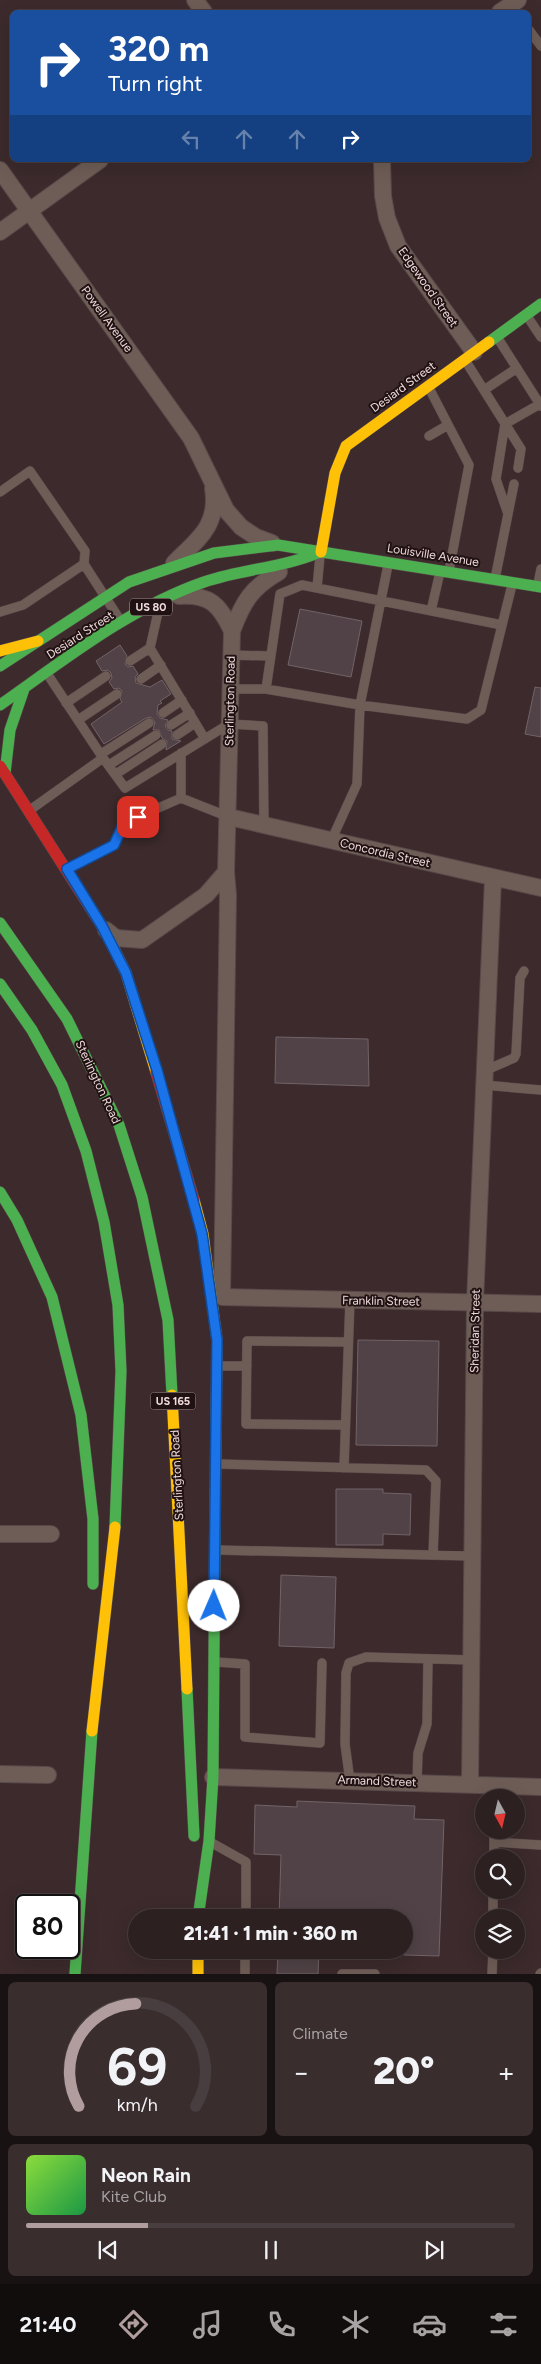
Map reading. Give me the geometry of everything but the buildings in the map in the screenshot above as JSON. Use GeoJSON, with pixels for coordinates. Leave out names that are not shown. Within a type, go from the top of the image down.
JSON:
{"type":"FeatureCollection","features":[{"type":"Feature","properties":{"kind":"main road","name":"Desiard Street"},"geometry":{"type":"LineString","coordinates":[[321,552],[335,473],[346,446],[541,304]]}},
{"type":"Feature","properties":{"kind":"main road","name":"Desiard Street"},"geometry":{"type":"LineString","coordinates":[[0,666],[129,582],[214,553],[278,545],[321,552]]}},
{"type":"Feature","properties":{"kind":"main road","name":"Desiard Street"},"geometry":{"type":"LineString","coordinates":[[0,705],[122,624],[165,599],[205,582],[237,573],[294,563],[321,552]]}},
{"type":"Feature","properties":{"kind":"main road","name":"Louisville Avenue"},"geometry":{"type":"LineString","coordinates":[[321,552],[445,570],[539,587]]}},
{"type":"Feature","properties":{"kind":"main road"},"geometry":{"type":"LineString","coordinates":[[0,651],[38,641]]}},
{"type":"Feature","properties":{"kind":"main road"},"geometry":{"type":"LineString","coordinates":[[24,689],[12,717],[7,735],[3,770],[102,926],[126,973],[157,1070],[202,1234],[217,1340],[213,1777],[209,1841],[199,1909]]}},
{"type":"Feature","properties":{"kind":"main road"},"geometry":{"type":"LineString","coordinates":[[0,791],[27,806]]}},
{"type":"Feature","properties":{"kind":"main road","name":"Sterlington Road"},"geometry":{"type":"LineString","coordinates":[[0,923],[66,1017],[92,1065],[119,1125],[141,1194],[155,1252],[168,1320],[198,1909]]}},
{"type":"Feature","properties":{"kind":"main road"},"geometry":{"type":"LineString","coordinates":[[0,984],[32,1030],[62,1085],[86,1151],[102,1213],[118,1305],[121,1371],[115,1528],[94,1700],[75,1974]]}},
{"type":"Feature","properties":{"kind":"main road"},"geometry":{"type":"LineString","coordinates":[[0,1192],[17,1220],[52,1297],[80,1415],[93,1519],[93,1595]]}},
{"type":"Feature","properties":{"kind":"main road"},"geometry":{"type":"LineString","coordinates":[[93,1614],[94,1700]]}},
{"type":"Feature","properties":{"kind":"main road"},"geometry":{"type":"LineString","coordinates":[[198,1959],[198,1974]]}},
{"type":"Feature","properties":{"kind":"street"},"geometry":{"type":"LineString","coordinates":[[0,232],[97,162]]}},
{"type":"Feature","properties":{"kind":"street","name":"Edgewood Street"},"geometry":{"type":"LineString","coordinates":[[382,162],[383,196],[387,218],[398,246],[469,356]]}},
{"type":"Feature","properties":{"kind":"street","name":"Powell Avenue"},"geometry":{"type":"LineString","coordinates":[[0,170],[192,438],[210,472],[226,510],[241,527],[256,537],[278,545]]}},
{"type":"Feature","properties":{"kind":"street","name":"Powell Avenue"},"geometry":{"type":"LineString","coordinates":[[167,569],[206,532],[216,506],[210,472]]}},
{"type":"Feature","properties":{"kind":"street","name":"Sterlington Road"},"geometry":{"type":"LineString","coordinates":[[217,1340],[222,1298],[228,895],[226,872],[232,631],[242,607],[252,591],[294,563]]}},
{"type":"Feature","properties":{"kind":"street","name":"Sterlington Road"},"geometry":{"type":"LineString","coordinates":[[165,599],[186,596],[213,602],[224,612],[232,631]]}},
{"type":"Feature","properties":{"kind":"street","name":"Concordia Street"},"geometry":{"type":"LineString","coordinates":[[228,818],[541,888]]}},
{"type":"Feature","properties":{"kind":"street"},"geometry":{"type":"LineString","coordinates":[[126,973],[133,951],[142,940],[206,895],[226,872]]}},
{"type":"Feature","properties":{"kind":"street","name":"Sheridan Street"},"geometry":{"type":"LineString","coordinates":[[470,1784],[475,1303],[493,878]]}},
{"type":"Feature","properties":{"kind":"street"},"geometry":{"type":"LineString","coordinates":[[102,926],[116,938],[142,940]]}},
{"type":"Feature","properties":{"kind":"street","name":"Franklin Street"},"geometry":{"type":"LineString","coordinates":[[222,1298],[541,1304]]}},
{"type":"Feature","properties":{"kind":"street"},"geometry":{"type":"LineString","coordinates":[[0,1534],[51,1534]]}},
{"type":"Feature","properties":{"kind":"street"},"geometry":{"type":"LineString","coordinates":[[0,1774],[48,1776]]}},
{"type":"Feature","properties":{"kind":"street","name":"Armand Street"},"geometry":{"type":"LineString","coordinates":[[213,1777],[470,1784],[488,1789]]}},
{"type":"Feature","properties":{"kind":"street","name":"Armand Street"},"geometry":{"type":"LineString","coordinates":[[518,1789],[541,1787]]}},
{"type":"Feature","properties":{"kind":"lane"},"geometry":{"type":"LineString","coordinates":[[531,33],[541,46]]}},
{"type":"Feature","properties":{"kind":"lane"},"geometry":{"type":"LineString","coordinates":[[526,314],[541,337]]}},
{"type":"Feature","properties":{"kind":"lane"},"geometry":{"type":"LineString","coordinates":[[496,336],[540,405],[505,424]]}},
{"type":"Feature","properties":{"kind":"lane"},"geometry":{"type":"LineString","coordinates":[[469,356],[484,390],[521,449],[518,468]]}},
{"type":"Feature","properties":{"kind":"lane"},"geometry":{"type":"LineString","coordinates":[[484,390],[517,368]]}},
{"type":"Feature","properties":{"kind":"lane"},"geometry":{"type":"LineString","coordinates":[[428,386],[469,465],[445,570],[431,611]]}},
{"type":"Feature","properties":{"kind":"lane"},"geometry":{"type":"LineString","coordinates":[[505,424],[496,478],[508,514]]}},
{"type":"Feature","properties":{"kind":"lane"},"geometry":{"type":"LineString","coordinates":[[429,436],[448,425]]}},
{"type":"Feature","properties":{"kind":"lane"},"geometry":{"type":"LineString","coordinates":[[0,492],[30,471],[85,551],[84,564],[122,624]]}},
{"type":"Feature","properties":{"kind":"lane"},"geometry":{"type":"LineString","coordinates":[[495,579],[514,484]]}},
{"type":"Feature","properties":{"kind":"lane"},"geometry":{"type":"LineString","coordinates":[[317,588],[321,552]]}},
{"type":"Feature","properties":{"kind":"lane"},"geometry":{"type":"LineString","coordinates":[[331,841],[357,784],[360,705],[389,562]]}},
{"type":"Feature","properties":{"kind":"lane"},"geometry":{"type":"LineString","coordinates":[[0,612],[23,605],[84,564]]}},
{"type":"Feature","properties":{"kind":"lane"},"geometry":{"type":"LineString","coordinates":[[539,587],[541,568]]}},
{"type":"Feature","properties":{"kind":"lane"},"geometry":{"type":"LineString","coordinates":[[230,689],[266,688],[360,705],[467,719],[481,710],[513,582]]}},
{"type":"Feature","properties":{"kind":"lane"},"geometry":{"type":"LineString","coordinates":[[266,688],[280,594],[302,585],[502,626]]}},
{"type":"Feature","properties":{"kind":"lane"},"geometry":{"type":"LineString","coordinates":[[130,661],[150,648],[165,599]]}},
{"type":"Feature","properties":{"kind":"lane"},"geometry":{"type":"LineString","coordinates":[[150,648],[205,739]]}},
{"type":"Feature","properties":{"kind":"lane"},"geometry":{"type":"LineString","coordinates":[[231,655],[270,656]]}},
{"type":"Feature","properties":{"kind":"lane"},"geometry":{"type":"LineString","coordinates":[[141,679],[161,665]]}},
{"type":"Feature","properties":{"kind":"lane"},"geometry":{"type":"LineString","coordinates":[[47,673],[125,788],[229,724],[263,726],[264,826]]}},
{"type":"Feature","properties":{"kind":"lane"},"geometry":{"type":"LineString","coordinates":[[66,702],[106,676]]}},
{"type":"Feature","properties":{"kind":"lane"},"geometry":{"type":"LineString","coordinates":[[78,720],[117,694]]}},
{"type":"Feature","properties":{"kind":"lane"},"geometry":{"type":"LineString","coordinates":[[163,713],[182,700]]}},
{"type":"Feature","properties":{"kind":"lane"},"geometry":{"type":"LineString","coordinates":[[171,725],[190,713]]}},
{"type":"Feature","properties":{"kind":"lane"},"geometry":{"type":"LineString","coordinates":[[104,759],[149,723]]}},
{"type":"Feature","properties":{"kind":"lane"},"geometry":{"type":"LineString","coordinates":[[177,735],[195,723]]}},
{"type":"Feature","properties":{"kind":"lane"},"geometry":{"type":"LineString","coordinates":[[27,806],[104,759],[156,734]]}},
{"type":"Feature","properties":{"kind":"lane"},"geometry":{"type":"LineString","coordinates":[[116,774],[162,744]]}},
{"type":"Feature","properties":{"kind":"lane"},"geometry":{"type":"LineString","coordinates":[[181,754],[181,798]]}},
{"type":"Feature","properties":{"kind":"lane"},"geometry":{"type":"LineString","coordinates":[[67,869],[114,845],[124,823],[181,798],[228,818]]}},
{"type":"Feature","properties":{"kind":"lane"},"geometry":{"type":"LineString","coordinates":[[484,1078],[514,1058],[516,1054],[520,978],[524,970]]}},
{"type":"Feature","properties":{"kind":"lane"},"geometry":{"type":"LineString","coordinates":[[484,1078],[541,1090]]}},
{"type":"Feature","properties":{"kind":"lane"},"geometry":{"type":"LineString","coordinates":[[344,1468],[350,1300]]}},
{"type":"Feature","properties":{"kind":"lane"},"geometry":{"type":"LineString","coordinates":[[345,1425],[246,1424],[247,1341],[348,1342]]}},
{"type":"Feature","properties":{"kind":"lane"},"geometry":{"type":"LineString","coordinates":[[216,1366],[247,1366]]}},
{"type":"Feature","properties":{"kind":"lane"},"geometry":{"type":"LineString","coordinates":[[215,1464],[426,1470],[436,1481],[433,1555]]}},
{"type":"Feature","properties":{"kind":"lane"},"geometry":{"type":"LineString","coordinates":[[214,1550],[472,1556]]}},
{"type":"Feature","properties":{"kind":"lane"},"geometry":{"type":"LineString","coordinates":[[350,1781],[345,1744],[346,1672],[349,1663],[366,1657],[471,1660]]}},
{"type":"Feature","properties":{"kind":"lane"},"geometry":{"type":"LineString","coordinates":[[417,1782],[418,1753],[427,1724],[428,1659]]}},
{"type":"Feature","properties":{"kind":"lane"},"geometry":{"type":"LineString","coordinates":[[214,1662],[245,1664],[245,1737],[320,1743],[322,1663]]}},
{"type":"Feature","properties":{"kind":"lane"},"geometry":{"type":"LineString","coordinates":[[209,1841],[246,1862],[246,1909]]}},
{"type":"Feature","properties":{"kind":"lane"},"geometry":{"type":"LineString","coordinates":[[494,1849],[494,1842],[541,1844]]}},
{"type":"Feature","properties":{"kind":"lane"},"geometry":{"type":"LineString","coordinates":[[245,1959],[245,1974]]}},
{"type":"Feature","properties":{"kind":"lane"},"geometry":{"type":"LineString","coordinates":[[492,1974],[493,1959]]}},
{"type":"Feature","properties":{"kind":"lane"},"geometry":{"type":"LineString","coordinates":[[342,1974],[375,1974]]}},
{"type":"Feature","properties":{"kind":"traffic: fast"},"geometry":{"type":"LineString","coordinates":[[489,342],[541,304]]}},
{"type":"Feature","properties":{"kind":"traffic: fast"},"geometry":{"type":"LineString","coordinates":[[0,666],[129,582],[214,553],[278,545],[541,587]]}},
{"type":"Feature","properties":{"kind":"traffic: fast"},"geometry":{"type":"LineString","coordinates":[[0,705],[123,620],[176,593],[218,578],[290,562],[318,553]]}},
{"type":"Feature","properties":{"kind":"traffic: fast"},"geometry":{"type":"LineString","coordinates":[[5,773],[10,730],[24,689]]}},
{"type":"Feature","properties":{"kind":"traffic: fast"},"geometry":{"type":"LineString","coordinates":[[0,923],[67,1019],[119,1125],[142,1197],[168,1320],[172,1395]]}},
{"type":"Feature","properties":{"kind":"traffic: fast"},"geometry":{"type":"LineString","coordinates":[[0,984],[32,1030],[62,1085],[86,1151],[104,1222],[118,1305],[121,1371],[115,1527]]}},
{"type":"Feature","properties":{"kind":"traffic: fast"},"geometry":{"type":"LineString","coordinates":[[0,1192],[17,1220],[52,1297],[81,1415],[93,1519],[93,1584]]}},
{"type":"Feature","properties":{"kind":"traffic: fast"},"geometry":{"type":"LineString","coordinates":[[199,1909],[209,1841],[213,1777],[215,1525]]}},
{"type":"Feature","properties":{"kind":"traffic: fast"},"geometry":{"type":"LineString","coordinates":[[187,1689],[194,1836]]}},
{"type":"Feature","properties":{"kind":"traffic: fast"},"geometry":{"type":"LineString","coordinates":[[75,1974],[92,1731]]}},
{"type":"Feature","properties":{"kind":"traffic: slow"},"geometry":{"type":"LineString","coordinates":[[321,552],[335,473],[346,446],[489,342]]}},
{"type":"Feature","properties":{"kind":"traffic: slow"},"geometry":{"type":"LineString","coordinates":[[0,651],[38,641]]}},
{"type":"Feature","properties":{"kind":"traffic: slow"},"geometry":{"type":"LineString","coordinates":[[105,931],[126,973],[156,1072]]}},
{"type":"Feature","properties":{"kind":"traffic: slow"},"geometry":{"type":"LineString","coordinates":[[194,1200],[203,1234],[217,1340],[215,1525]]}},
{"type":"Feature","properties":{"kind":"traffic: slow"},"geometry":{"type":"LineString","coordinates":[[172,1395],[187,1689]]}},
{"type":"Feature","properties":{"kind":"traffic: slow"},"geometry":{"type":"LineString","coordinates":[[92,1731],[115,1527]]}},
{"type":"Feature","properties":{"kind":"traffic: slow"},"geometry":{"type":"LineString","coordinates":[[198,1959],[198,1974]]}},
{"type":"Feature","properties":{"kind":"traffic: jam"},"geometry":{"type":"LineString","coordinates":[[0,766],[105,931]]}},
{"type":"Feature","properties":{"kind":"traffic: jam"},"geometry":{"type":"LineString","coordinates":[[156,1072],[194,1200]]}},
{"type":"Feature","properties":{"kind":"route"},"geometry":{"type":"LineString","coordinates":[[138,817],[124,823],[114,845],[67,869],[118,954],[126,973],[157,1070],[202,1234],[217,1340],[214,1606]]}}]}
